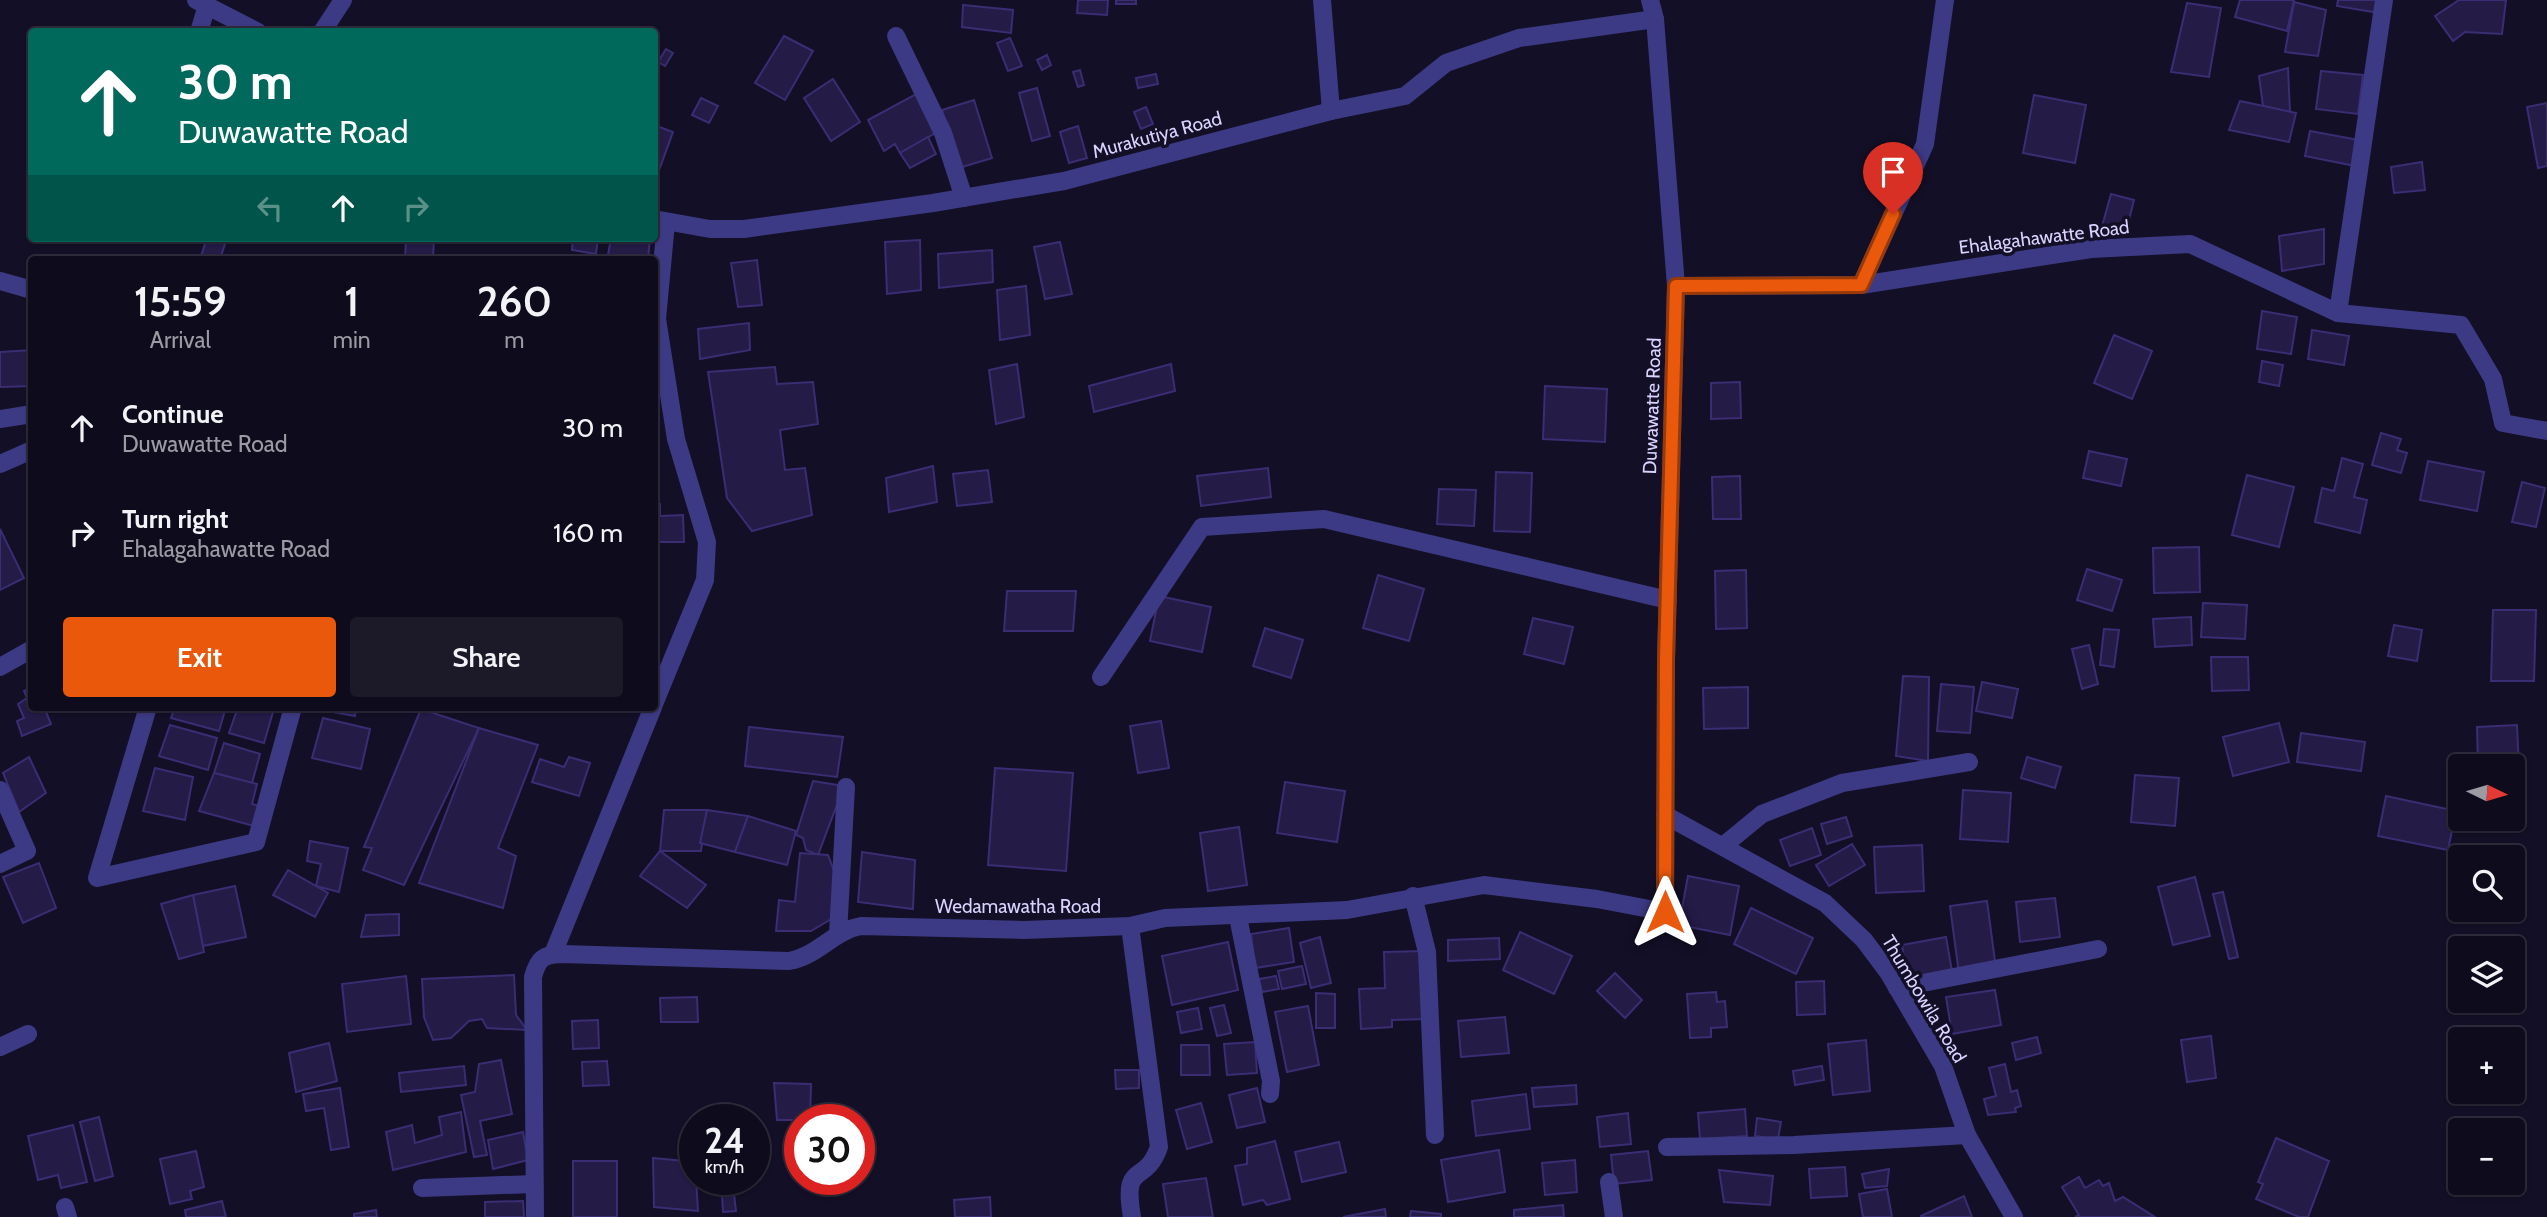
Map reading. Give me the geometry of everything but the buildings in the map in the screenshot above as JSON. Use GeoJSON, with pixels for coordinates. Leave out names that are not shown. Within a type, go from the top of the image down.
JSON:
{"type":"FeatureCollection","features":[{"type":"Feature","properties":{"kind":"street"},"geometry":{"type":"LineString","coordinates":[[325,28],[343,0]]}},
{"type":"Feature","properties":{"kind":"street"},"geometry":{"type":"LineString","coordinates":[[1322,0],[1331,111]]}},
{"type":"Feature","properties":{"kind":"street","name":"Duwawatte Road"},"geometry":{"type":"LineString","coordinates":[[1650,0],[1655,19],[1676,286],[1665,815]]}},
{"type":"Feature","properties":{"kind":"street"},"geometry":{"type":"LineString","coordinates":[[1861,285],[1925,144],[1945,0]]}},
{"type":"Feature","properties":{"kind":"street"},"geometry":{"type":"LineString","coordinates":[[2338,313],[2384,0]]}},
{"type":"Feature","properties":{"kind":"street"},"geometry":{"type":"LineString","coordinates":[[199,28],[202,3],[250,28]]}},
{"type":"Feature","properties":{"kind":"street","name":"Murakutiya Road"},"geometry":{"type":"LineString","coordinates":[[660,221],[710,229],[744,229],[1064,181],[1331,111],[1405,96],[1446,63],[1519,38],[1655,19]]}},
{"type":"Feature","properties":{"kind":"street"},"geometry":{"type":"LineString","coordinates":[[896,36],[943,133],[964,198]]}},
{"type":"Feature","properties":{"kind":"street"},"geometry":{"type":"LineString","coordinates":[[658,286],[660,221]]}},
{"type":"Feature","properties":{"kind":"street","name":"Ehalagahawatte Road"},"geometry":{"type":"LineString","coordinates":[[1676,286],[1861,285],[2091,248],[2190,244],[2338,313],[2461,325],[2493,379],[2503,423],[2547,431]]}},
{"type":"Feature","properties":{"kind":"street"},"geometry":{"type":"LineString","coordinates":[[0,281],[28,289]]}},
{"type":"Feature","properties":{"kind":"street"},"geometry":{"type":"LineString","coordinates":[[658,325],[676,439],[707,542],[705,580],[658,695]]}},
{"type":"Feature","properties":{"kind":"street"},"geometry":{"type":"LineString","coordinates":[[0,419],[28,415]]}},
{"type":"Feature","properties":{"kind":"street"},"geometry":{"type":"LineString","coordinates":[[0,464],[28,452]]}},
{"type":"Feature","properties":{"kind":"street"},"geometry":{"type":"LineString","coordinates":[[1101,677],[1202,527],[1324,519],[1668,600]]}},
{"type":"Feature","properties":{"kind":"street"},"geometry":{"type":"LineString","coordinates":[[0,667],[28,651]]}},
{"type":"Feature","properties":{"kind":"street"},"geometry":{"type":"LineString","coordinates":[[147,711],[97,878],[256,842],[292,711]]}},
{"type":"Feature","properties":{"kind":"street"},"geometry":{"type":"LineString","coordinates":[[535,1217],[533,977],[537,962],[553,954],[652,711]]}},
{"type":"Feature","properties":{"kind":"street"},"geometry":{"type":"LineString","coordinates":[[1723,846],[1762,814],[1842,783],[1969,762]]}},
{"type":"Feature","properties":{"kind":"street"},"geometry":{"type":"LineString","coordinates":[[838,934],[846,787]]}},
{"type":"Feature","properties":{"kind":"street"},"geometry":{"type":"LineString","coordinates":[[0,790],[27,850],[0,864]]}},
{"type":"Feature","properties":{"kind":"street","name":"Thumbowila Road"},"geometry":{"type":"LineString","coordinates":[[1665,815],[1825,903],[1864,940],[1897,988],[1943,1066],[1967,1135],[2014,1217]]}},
{"type":"Feature","properties":{"kind":"street","name":"Wedamawatha Road"},"geometry":{"type":"LineString","coordinates":[[553,954],[789,961],[813,954],[845,929],[862,926],[1024,929],[1130,926],[1165,918],[1238,917],[1347,910],[1484,885],[1597,899],[1665,912],[1665,815]]}},
{"type":"Feature","properties":{"kind":"street"},"geometry":{"type":"LineString","coordinates":[[1413,896],[1427,952],[1435,1135]]}},
{"type":"Feature","properties":{"kind":"street"},"geometry":{"type":"LineString","coordinates":[[1238,917],[1267,1059],[1270,1094]]}},
{"type":"Feature","properties":{"kind":"street"},"geometry":{"type":"LineString","coordinates":[[1130,926],[1159,1147],[1154,1161],[1132,1177],[1128,1189],[1132,1217]]}},
{"type":"Feature","properties":{"kind":"street"},"geometry":{"type":"LineString","coordinates":[[1897,988],[2098,949]]}},
{"type":"Feature","properties":{"kind":"street"},"geometry":{"type":"LineString","coordinates":[[0,1047],[29,1034]]}},
{"type":"Feature","properties":{"kind":"street"},"geometry":{"type":"LineString","coordinates":[[1667,1147],[1967,1135]]}},
{"type":"Feature","properties":{"kind":"street"},"geometry":{"type":"LineString","coordinates":[[1609,1182],[1614,1217]]}},
{"type":"Feature","properties":{"kind":"street"},"geometry":{"type":"LineString","coordinates":[[422,1188],[534,1184]]}},
{"type":"Feature","properties":{"kind":"route"},"geometry":{"type":"LineString","coordinates":[[1665,912],[1666,660],[1676,286],[1861,285],[1893,214]]}}]}
